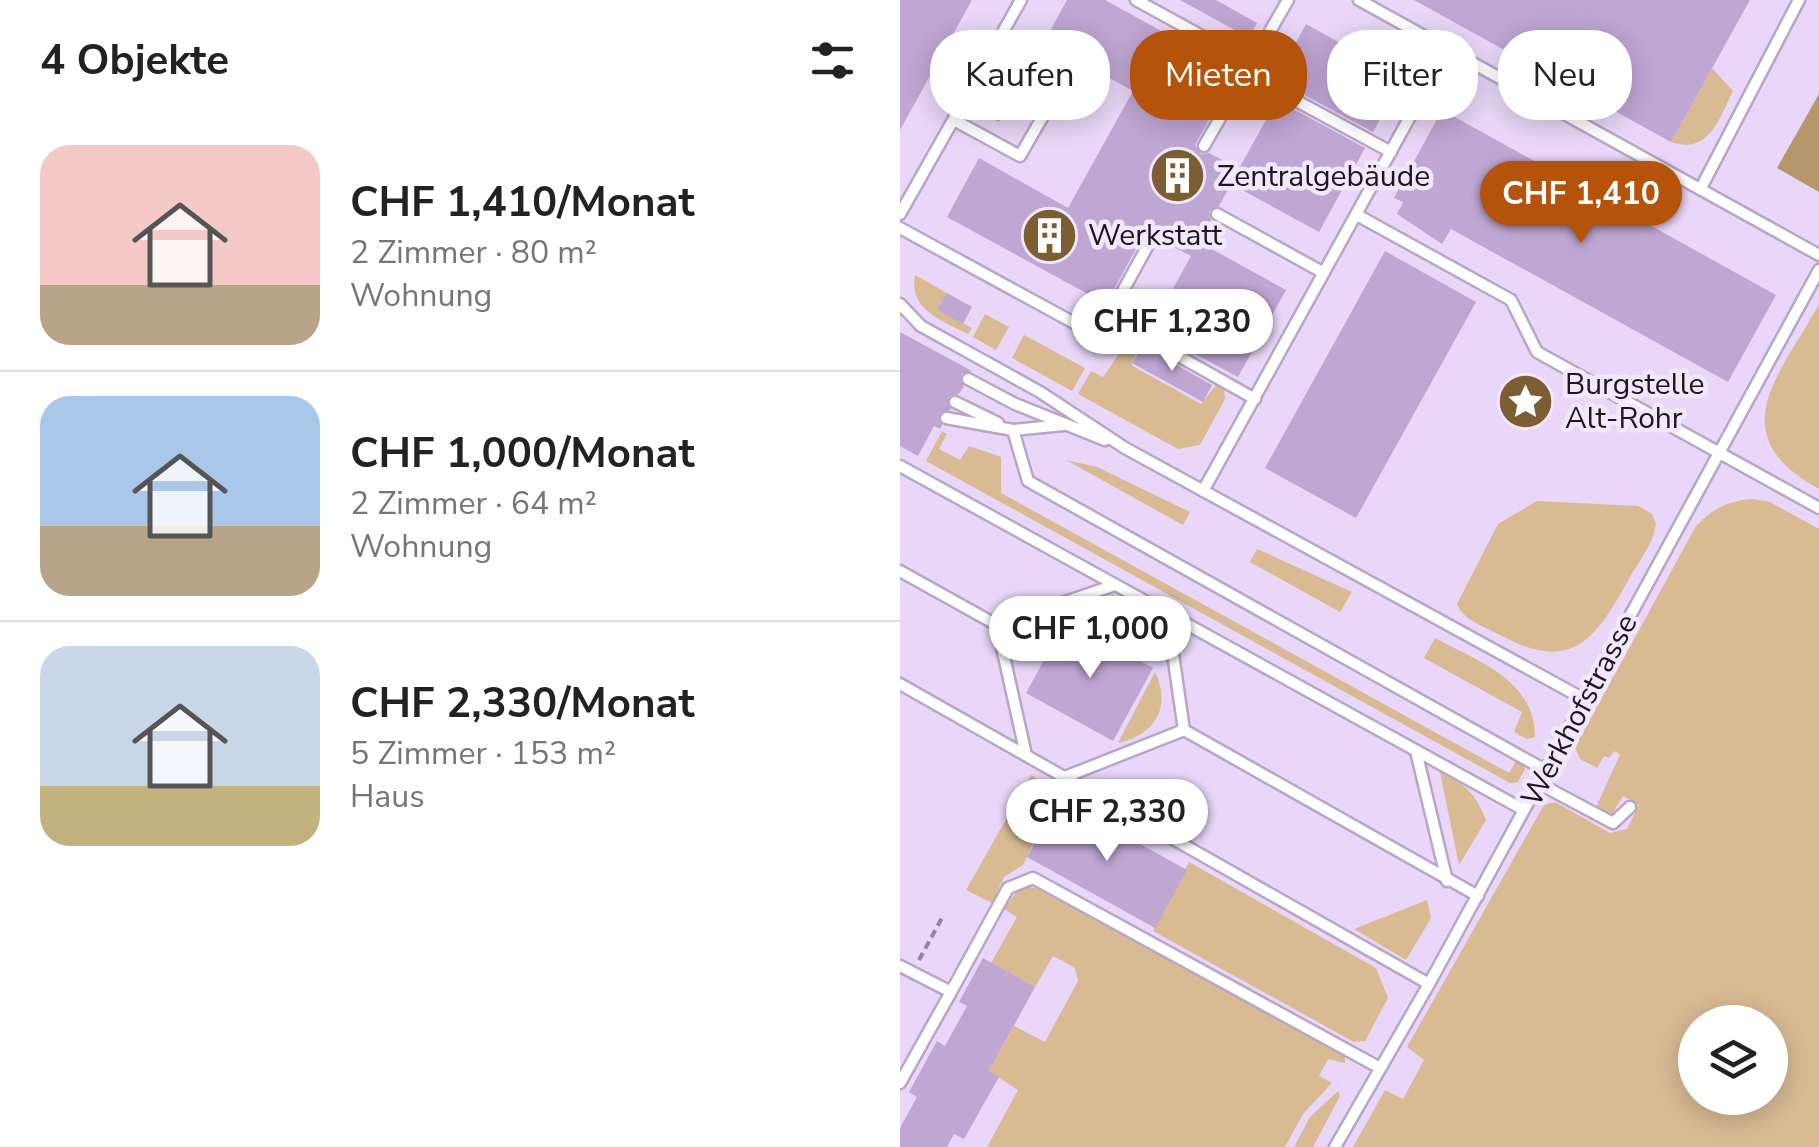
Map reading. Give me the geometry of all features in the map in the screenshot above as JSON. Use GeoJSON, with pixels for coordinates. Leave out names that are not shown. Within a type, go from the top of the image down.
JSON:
{"type":"FeatureCollection","features":[{"type":"Feature","properties":{"kind":"lane"},"geometry":{"type":"LineString","coordinates":[[1004,30],[1021,0]]}},
{"type":"Feature","properties":{"kind":"lane"},"geometry":{"type":"LineString","coordinates":[[1136,0],[1185,30]]}},
{"type":"Feature","properties":{"kind":"lane"},"geometry":{"type":"LineString","coordinates":[[1270,30],[1288,0]]}},
{"type":"Feature","properties":{"kind":"lane"},"geometry":{"type":"LineString","coordinates":[[1359,0],[1415,30]]}},
{"type":"Feature","properties":{"kind":"lane"},"geometry":{"type":"LineString","coordinates":[[1701,188],[1799,0]]}},
{"type":"Feature","properties":{"kind":"lane"},"geometry":{"type":"LineString","coordinates":[[1478,65],[1819,255]]}},
{"type":"Feature","properties":{"kind":"lane"},"geometry":{"type":"LineString","coordinates":[[1307,103],[1391,152]]}},
{"type":"Feature","properties":{"kind":"lane"},"geometry":{"type":"LineString","coordinates":[[900,214],[954,120],[1020,156],[1041,120]]}},
{"type":"Feature","properties":{"kind":"lane"},"geometry":{"type":"LineString","coordinates":[[1204,146],[1219,120]]}},
{"type":"Feature","properties":{"kind":"lane"},"geometry":{"type":"LineString","coordinates":[[1204,491],[1409,120]]}},
{"type":"Feature","properties":{"kind":"lane"},"geometry":{"type":"LineString","coordinates":[[1217,214],[1324,273]]}},
{"type":"Feature","properties":{"kind":"lane"},"geometry":{"type":"LineString","coordinates":[[1357,215],[1510,300],[1537,352],[1819,508]]}},
{"type":"Feature","properties":{"kind":"lane"},"geometry":{"type":"LineString","coordinates":[[900,228],[1098,336],[1144,338],[1255,399]]}},
{"type":"Feature","properties":{"kind":"lane"},"geometry":{"type":"LineString","coordinates":[[1098,336],[1152,238]]}},
{"type":"Feature","properties":{"kind":"lane","name":"Werkhofstrasse"},"geometry":{"type":"LineString","coordinates":[[1334,1147],[1430,984],[1582,698],[1819,270]]}},
{"type":"Feature","properties":{"kind":"lane"},"geometry":{"type":"LineString","coordinates":[[900,304],[922,326],[1040,392],[1125,448],[1582,698]]}},
{"type":"Feature","properties":{"kind":"lane"},"geometry":{"type":"LineString","coordinates":[[968,379],[1064,425],[1125,448]]}},
{"type":"Feature","properties":{"kind":"lane"},"geometry":{"type":"LineString","coordinates":[[955,402],[1012,430],[1028,481],[1545,770]]}},
{"type":"Feature","properties":{"kind":"lane"},"geometry":{"type":"LineString","coordinates":[[946,418],[1012,430],[1064,425]]}},
{"type":"Feature","properties":{"kind":"lane"},"geometry":{"type":"LineString","coordinates":[[900,466],[1524,810]]}},
{"type":"Feature","properties":{"kind":"lane"},"geometry":{"type":"LineString","coordinates":[[900,571],[997,625],[1115,585]]}},
{"type":"Feature","properties":{"kind":"lane"},"geometry":{"type":"LineString","coordinates":[[1167,614],[1184,730]]}},
{"type":"Feature","properties":{"kind":"lane"},"geometry":{"type":"LineString","coordinates":[[997,625],[1026,755]]}},
{"type":"Feature","properties":{"kind":"lane"},"geometry":{"type":"LineString","coordinates":[[900,684],[1430,984]]}},
{"type":"Feature","properties":{"kind":"lane"},"geometry":{"type":"LineString","coordinates":[[1065,778],[1184,730]]}},
{"type":"Feature","properties":{"kind":"lane"},"geometry":{"type":"LineString","coordinates":[[1184,730],[1478,896]]}},
{"type":"Feature","properties":{"kind":"lane"},"geometry":{"type":"LineString","coordinates":[[1416,751],[1447,881]]}},
{"type":"Feature","properties":{"kind":"lane"},"geometry":{"type":"LineString","coordinates":[[1538,784],[1613,823],[1630,806]]}},
{"type":"Feature","properties":{"kind":"lane"},"geometry":{"type":"LineString","coordinates":[[900,1083],[1008,888],[1033,878],[1380,1068]]}},
{"type":"Feature","properties":{"kind":"lane"},"geometry":{"type":"LineString","coordinates":[[900,966],[951,992]]}},
{"type":"Feature","properties":{"kind":"path"},"geometry":{"type":"LineString","coordinates":[[914,971],[943,916]]}},
{"type":"Feature","properties":{"kind":"shaded area"},"geometry":{"type":"Polygon","coordinates":[[[1712,68],[1733,91],[1717,123],[1704,139],[1695,143],[1671,142],[1712,68]]]}},
{"type":"Feature","properties":{"kind":"shaded area"},"geometry":{"type":"Polygon","coordinates":[[[1819,94],[1819,192],[1777,168],[1819,94]]]}},
{"type":"Feature","properties":{"kind":"shaded area"},"geometry":{"type":"Polygon","coordinates":[[[915,275],[947,293],[937,310],[972,328],[968,334],[922,306],[914,287],[915,275]]]}},
{"type":"Feature","properties":{"kind":"shaded area"},"geometry":{"type":"Polygon","coordinates":[[[1819,304],[1819,489],[1789,468],[1772,447],[1765,426],[1775,380],[1819,304]]]}},
{"type":"Feature","properties":{"kind":"shaded area"},"geometry":{"type":"Polygon","coordinates":[[[985,314],[1009,327],[996,350],[973,337],[985,314]]]}},
{"type":"Feature","properties":{"kind":"shaded area"},"geometry":{"type":"Polygon","coordinates":[[[1024,335],[1085,368],[1072,391],[1012,358],[1024,335]]]}},
{"type":"Feature","properties":{"kind":"shaded area"},"geometry":{"type":"Polygon","coordinates":[[[1128,341],[1137,341],[1139,349],[1131,365],[1201,404],[1217,384],[1224,389],[1225,399],[1200,445],[1178,449],[1078,394],[1091,371],[1103,377],[1128,341]]]}},
{"type":"Feature","properties":{"kind":"shaded area"},"geometry":{"type":"Polygon","coordinates":[[[942,431],[947,434],[939,449],[960,460],[969,446],[1001,457],[1001,493],[1509,773],[1519,756],[1525,769],[1518,782],[1510,783],[926,461],[942,431]]]}},
{"type":"Feature","properties":{"kind":"shaded area"},"geometry":{"type":"Polygon","coordinates":[[[1066,460],[1097,467],[1190,512],[1183,525],[1066,460]]]}},
{"type":"Feature","properties":{"kind":"shaded area"},"geometry":{"type":"Polygon","coordinates":[[[1753,499],[1770,502],[1819,529],[1819,1147],[1353,1147],[1385,1090],[1403,1099],[1424,1060],[1407,1047],[1544,805],[1555,802],[1610,833],[1627,829],[1639,805],[1623,796],[1612,814],[1596,807],[1620,755],[1614,751],[1609,758],[1604,756],[1597,768],[1580,759],[1575,747],[1696,526],[1728,504],[1753,499]]]}},
{"type":"Feature","properties":{"kind":"shaded area"},"geometry":{"type":"Polygon","coordinates":[[[1537,501],[1638,506],[1652,514],[1656,524],[1649,545],[1605,619],[1579,644],[1563,651],[1525,646],[1475,622],[1457,604],[1498,524],[1537,501]]]}},
{"type":"Feature","properties":{"kind":"shaded area"},"geometry":{"type":"Polygon","coordinates":[[[1257,549],[1352,592],[1340,612],[1250,562],[1257,549]]]}},
{"type":"Feature","properties":{"kind":"shaded area"},"geometry":{"type":"Polygon","coordinates":[[[1435,638],[1486,665],[1515,687],[1533,717],[1535,737],[1527,739],[1514,732],[1522,712],[1424,658],[1435,638]]]}},
{"type":"Feature","properties":{"kind":"shaded area"},"geometry":{"type":"Polygon","coordinates":[[[1155,672],[1162,697],[1157,718],[1142,733],[1118,743],[1155,672]]]}},
{"type":"Feature","properties":{"kind":"shaded area"},"geometry":{"type":"Polygon","coordinates":[[[1440,772],[1469,791],[1486,820],[1459,865],[1440,772]]]}},
{"type":"Feature","properties":{"kind":"shaded area"},"geometry":{"type":"Polygon","coordinates":[[[1031,775],[1058,790],[1023,865],[1004,877],[992,903],[966,890],[1031,775]]]}},
{"type":"Feature","properties":{"kind":"shaded area"},"geometry":{"type":"Polygon","coordinates":[[[1189,862],[1376,968],[1388,998],[1365,1041],[1354,1042],[1153,931],[1189,862]]]}},
{"type":"Feature","properties":{"kind":"shaded area"},"geometry":{"type":"Polygon","coordinates":[[[1027,887],[1042,889],[1345,1056],[1345,1063],[1328,1059],[1319,1076],[1332,1083],[1303,1114],[1285,1147],[987,1147],[1018,1090],[989,1071],[1014,1026],[1045,1042],[1078,981],[1075,968],[1053,956],[1035,987],[991,963],[1017,917],[1004,909],[1016,892],[1027,887]]]}},
{"type":"Feature","properties":{"kind":"shaded area"},"geometry":{"type":"Polygon","coordinates":[[[1427,900],[1431,918],[1406,960],[1354,929],[1427,900]]]}},
{"type":"Feature","properties":{"kind":"shaded area"},"geometry":{"type":"Polygon","coordinates":[[[1338,1091],[1340,1096],[1313,1147],[1294,1147],[1310,1117],[1338,1091]]]}},
{"type":"Feature","properties":{"kind":"building"},"geometry":{"type":"Polygon","coordinates":[[[900,0],[972,0],[955,30],[930,30],[930,76],[900,130],[900,0]]]}},
{"type":"Feature","properties":{"kind":"building"},"geometry":{"type":"Polygon","coordinates":[[[1067,0],[1105,0],[1160,30],[1130,30],[1130,89],[1110,78],[1110,30],[1051,30],[1067,0]]]}},
{"type":"Feature","properties":{"kind":"building"},"geometry":{"type":"Polygon","coordinates":[[[1180,0],[1216,0],[1257,23],[1253,30],[1234,30],[1180,0]]]}},
{"type":"Feature","properties":{"kind":"building"},"geometry":{"type":"Polygon","coordinates":[[[1414,0],[1750,0],[1671,142],[1631,120],[1632,30],[1498,30],[1498,46],[1478,35],[1478,30],[1468,30],[1414,0]]]}},
{"type":"Feature","properties":{"kind":"building"},"geometry":{"type":"Polygon","coordinates":[[[1306,24],[1327,36],[1327,107],[1307,96],[1307,30],[1303,30],[1306,24]]]}},
{"type":"Feature","properties":{"kind":"building"},"geometry":{"type":"Polygon","coordinates":[[[1130,96],[1130,120],[1209,120],[1195,145],[1201,154],[1209,153],[1239,169],[1266,120],[1307,120],[1307,116],[1365,148],[1319,232],[1231,184],[1219,206],[1209,211],[1211,220],[1199,242],[1286,290],[1238,377],[1150,330],[1191,256],[1160,240],[1155,230],[1144,234],[1106,304],[947,217],[979,158],[1068,208],[1130,96]]]}},
{"type":"Feature","properties":{"kind":"building"},"geometry":{"type":"Polygon","coordinates":[[[1351,120],[1380,120],[1373,132],[1351,120]]]}},
{"type":"Feature","properties":{"kind":"building"},"geometry":{"type":"Polygon","coordinates":[[[1437,120],[1460,120],[1776,295],[1728,382],[1451,229],[1442,244],[1397,214],[1403,202],[1394,198],[1437,120]]]}},
{"type":"Feature","properties":{"kind":"building"},"geometry":{"type":"Polygon","coordinates":[[[1385,251],[1476,302],[1356,518],[1265,468],[1385,251]]]}},
{"type":"Feature","properties":{"kind":"building"},"geometry":{"type":"Polygon","coordinates":[[[947,293],[972,307],[963,324],[937,310],[947,293]]]}},
{"type":"Feature","properties":{"kind":"building"},"geometry":{"type":"Polygon","coordinates":[[[900,332],[972,371],[961,374],[964,386],[959,394],[948,397],[951,410],[939,413],[942,426],[934,426],[918,456],[900,446],[900,332]]]}},
{"type":"Feature","properties":{"kind":"building"},"geometry":{"type":"Polygon","coordinates":[[[1143,346],[1212,385],[1203,402],[1132,363],[1143,346]]]}},
{"type":"Feature","properties":{"kind":"building"},"geometry":{"type":"Polygon","coordinates":[[[1066,620],[1153,668],[1113,741],[1026,693],[1066,620]]]}},
{"type":"Feature","properties":{"kind":"building"},"geometry":{"type":"Polygon","coordinates":[[[1059,799],[1187,870],[1155,928],[1027,857],[1059,799]]]}},
{"type":"Feature","properties":{"kind":"building"},"geometry":{"type":"Polygon","coordinates":[[[983,958],[1035,987],[989,1071],[999,1077],[964,1139],[954,1134],[947,1147],[900,1147],[900,1128],[917,1097],[909,1092],[937,1041],[945,1046],[967,1006],[959,1002],[983,958]]]}},
{"type":"Feature","properties":{"kind":"place","name":"Zentralgebäude"},"geometry":{"type":"Point","coordinates":[1178,176]}},
{"type":"Feature","properties":{"kind":"place","name":"Werkstatt"},"geometry":{"type":"Point","coordinates":[1049,235]}},
{"type":"Feature","properties":{"kind":"place","name":"Burgstelle Alt-Rohr"},"geometry":{"type":"Point","coordinates":[1526,401]}}]}
